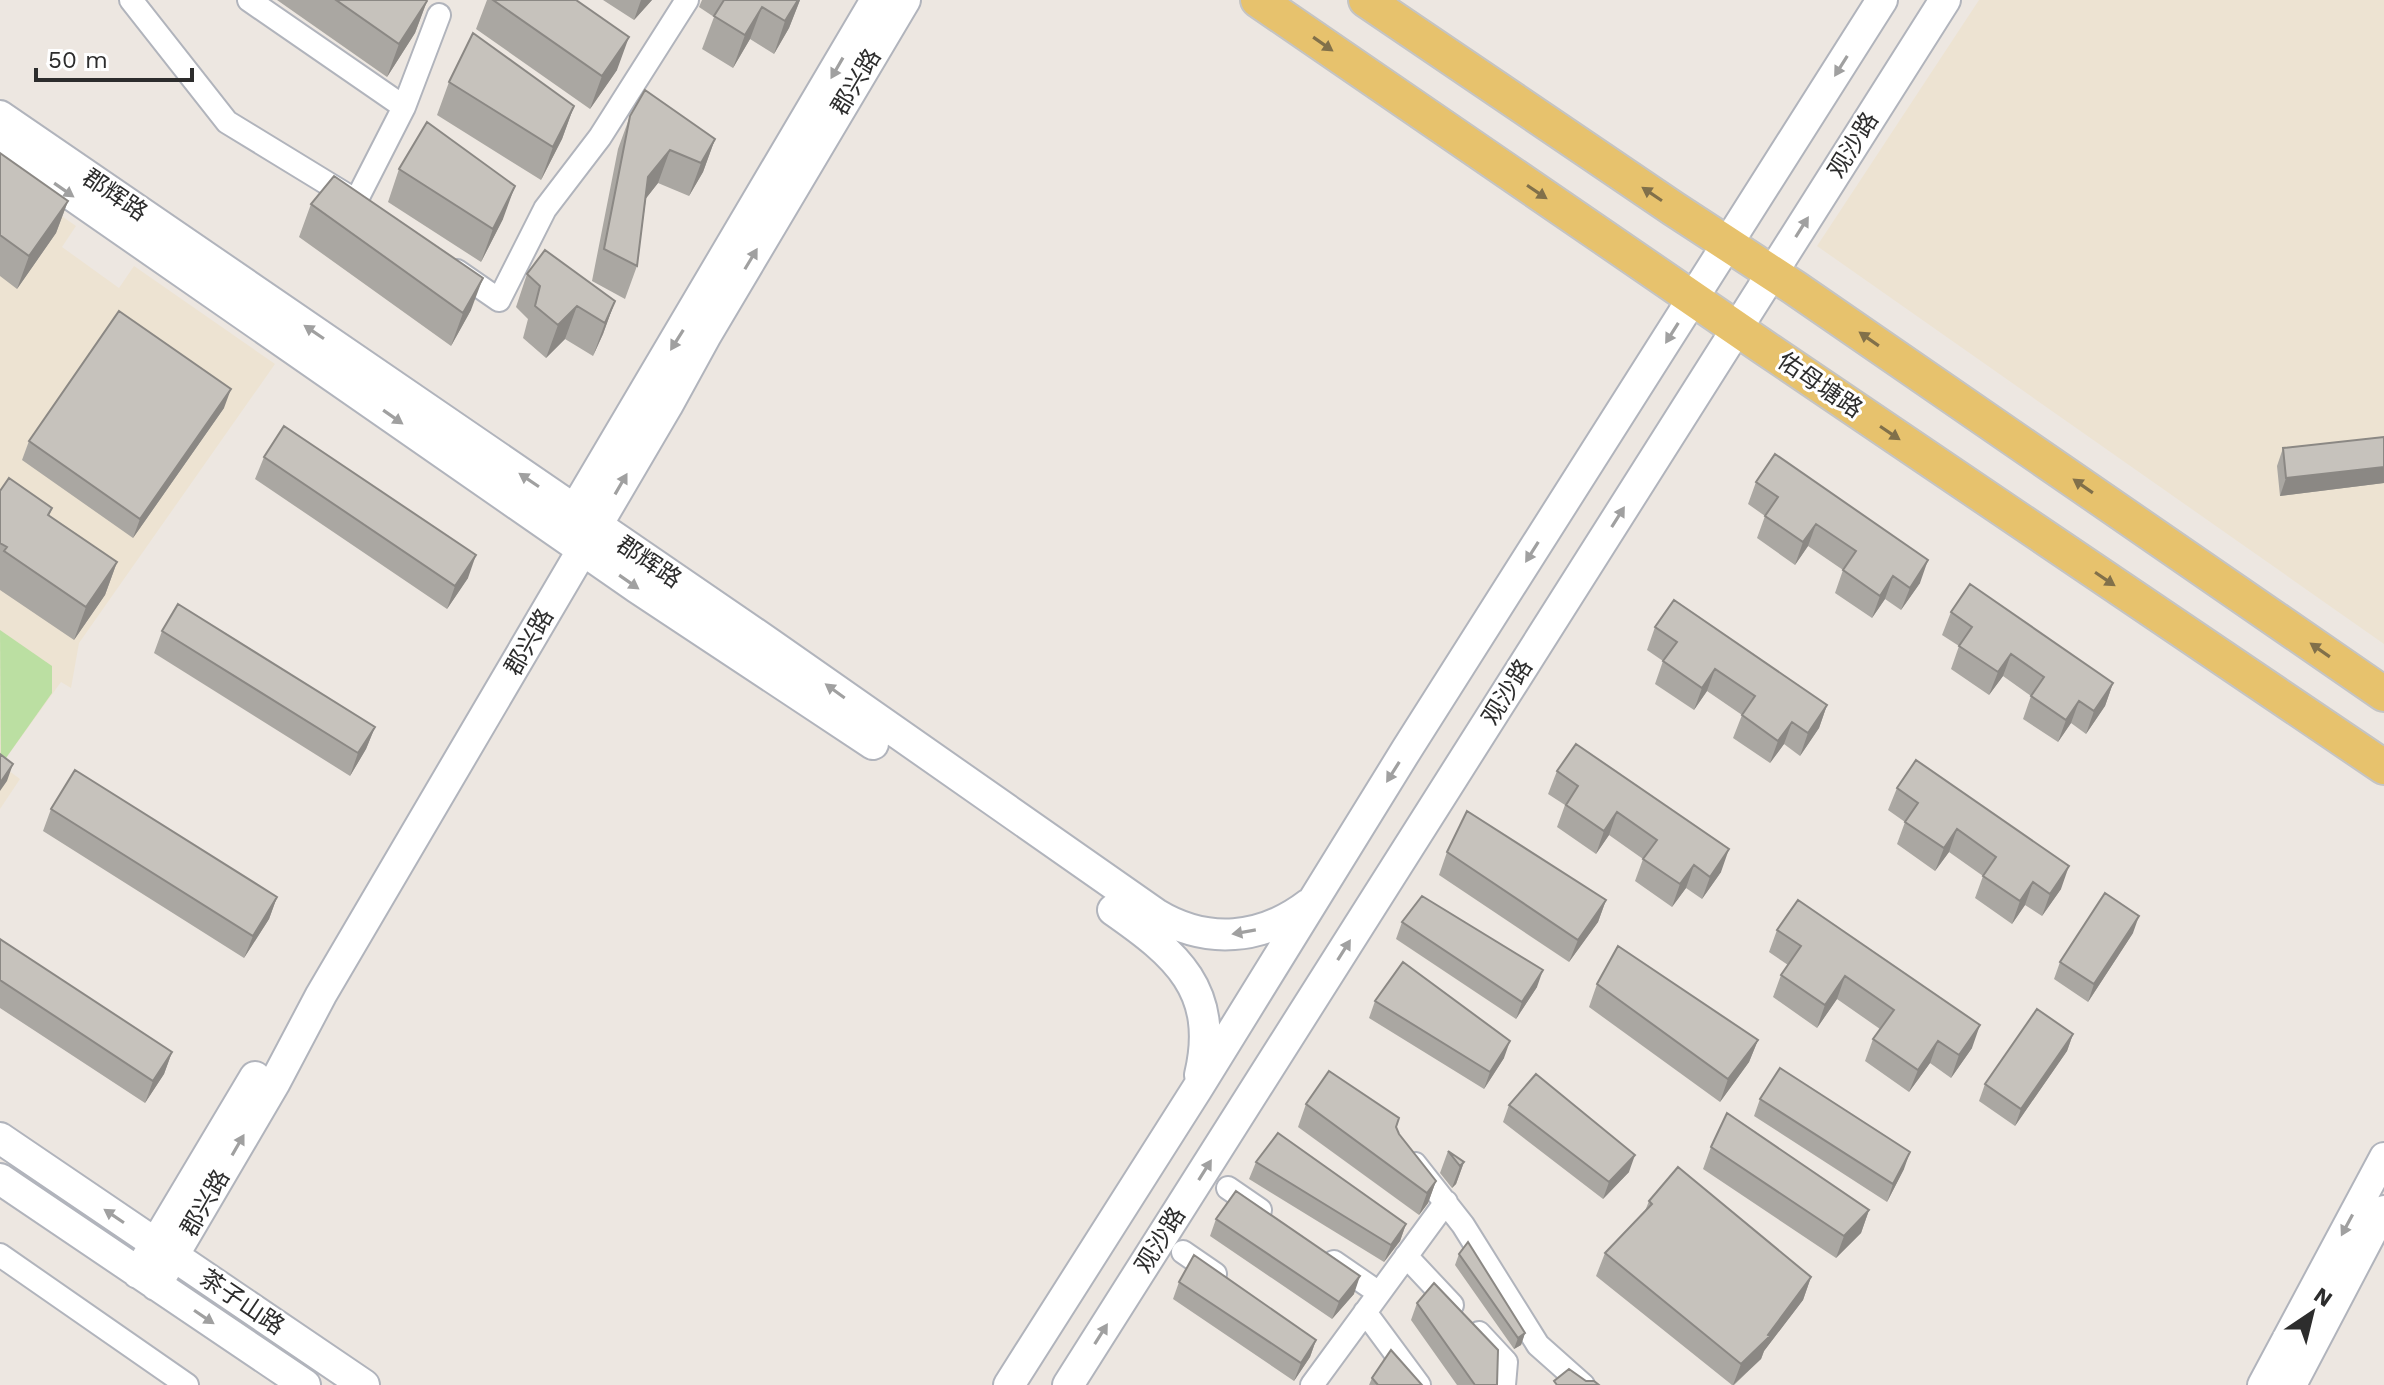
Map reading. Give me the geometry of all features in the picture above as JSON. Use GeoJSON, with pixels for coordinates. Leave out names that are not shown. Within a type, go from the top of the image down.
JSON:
{"type":"FeatureCollection","features":[{"type":"Feature","properties":{"kind":"main road","name":"郡兴路"},"geometry":{"type":"LineString","coordinates":[[147,1279],[274,1084],[876,0]]}},
{"type":"Feature","properties":{"kind":"main road","name":"郡兴路"},"geometry":{"type":"LineString","coordinates":[[581,532],[706,335],[905,0]]}},
{"type":"Feature","properties":{"kind":"main road","name":"佑母塘路"},"geometry":{"type":"LineString","coordinates":[[1258,0],[2384,767]]}},
{"type":"Feature","properties":{"kind":"main road"},"geometry":{"type":"LineString","coordinates":[[1366,0],[1772,273],[2384,694]]}},
{"type":"Feature","properties":{"kind":"main road","name":"观沙路"},"geometry":{"type":"LineString","coordinates":[[1009,1385],[1882,0]]}},
{"type":"Feature","properties":{"kind":"main road","name":"观沙路"},"geometry":{"type":"LineString","coordinates":[[1068,1385],[1945,0]]}},
{"type":"Feature","properties":{"kind":"main road","name":"郡辉路"},"geometry":{"type":"LineString","coordinates":[[0,116],[581,532],[755,668],[842,722],[1162,945],[1186,974],[1202,1015],[1205,1049],[1197,1089]]}},
{"type":"Feature","properties":{"kind":"main road","name":"郡辉路"},"geometry":{"type":"LineString","coordinates":[[0,145],[1173,925],[1205,935],[1241,933],[1280,922],[1314,900]]}},
{"type":"Feature","properties":{"kind":"main road","name":"茶子山路"},"geometry":{"type":"LineString","coordinates":[[0,1138],[364,1385]]}},
{"type":"Feature","properties":{"kind":"main road","name":"茶子山路"},"geometry":{"type":"LineString","coordinates":[[0,1179],[305,1385]]}},
{"type":"Feature","properties":{"kind":"street"},"geometry":{"type":"LineString","coordinates":[[131,0],[227,122],[363,205],[439,15]]}},
{"type":"Feature","properties":{"kind":"street"},"geometry":{"type":"LineString","coordinates":[[249,0],[404,107]]}},
{"type":"Feature","properties":{"kind":"street"},"geometry":{"type":"LineString","coordinates":[[434,255],[499,300],[545,209],[600,137],[687,0]]}},
{"type":"Feature","properties":{"kind":"street"},"geometry":{"type":"LineString","coordinates":[[1402,1148],[1446,1202],[1538,1345],[1583,1385]]}},
{"type":"Feature","properties":{"kind":"street"},"geometry":{"type":"LineString","coordinates":[[2262,1385],[2384,1157]]}},
{"type":"Feature","properties":{"kind":"street"},"geometry":{"type":"LineString","coordinates":[[1228,1188],[1278,1223]]}},
{"type":"Feature","properties":{"kind":"street"},"geometry":{"type":"LineString","coordinates":[[1312,1385],[1326,1352],[1365,1312],[1406,1256],[1414,1234],[1446,1202]]}},
{"type":"Feature","properties":{"kind":"street"},"geometry":{"type":"LineString","coordinates":[[2292,1385],[2384,1210]]}},
{"type":"Feature","properties":{"kind":"street"},"geometry":{"type":"LineString","coordinates":[[1316,1249],[1379,1293]]}},
{"type":"Feature","properties":{"kind":"street"},"geometry":{"type":"LineString","coordinates":[[1183,1252],[1233,1286]]}},
{"type":"Feature","properties":{"kind":"street"},"geometry":{"type":"LineString","coordinates":[[0,1255],[187,1385]]}},
{"type":"Feature","properties":{"kind":"street"},"geometry":{"type":"LineString","coordinates":[[1406,1256],[1506,1362],[1504,1385]]}},
{"type":"Feature","properties":{"kind":"street"},"geometry":{"type":"LineString","coordinates":[[1365,1312],[1419,1385]]}},
{"type":"Feature","properties":{"kind":"shaded area"},"geometry":{"type":"Polygon","coordinates":[[[1979,0],[2384,0],[2384,644],[1817,246],[1979,0]]]}},
{"type":"Feature","properties":{"kind":"shaded area"},"geometry":{"type":"Polygon","coordinates":[[[0,173],[76,226],[62,247],[119,288],[134,266],[275,364],[79,643],[71,688],[61,682],[1,765],[20,779],[0,809],[0,173]]]}},
{"type":"Feature","properties":{"kind":"green space"},"geometry":{"type":"Polygon","coordinates":[[[0,630],[52,666],[52,693],[1,765],[0,630]]]}},
{"type":"Feature","properties":{"kind":"building"},"geometry":{"type":"Polygon","coordinates":[[[336,0],[426,0],[427,1],[399,44],[336,0]]]}},
{"type":"Feature","properties":{"kind":"building"},"geometry":{"type":"Polygon","coordinates":[[[493,0],[576,0],[629,37],[602,76],[493,0]]]}},
{"type":"Feature","properties":{"kind":"building"},"geometry":{"type":"Polygon","coordinates":[[[724,0],[798,0],[785,21],[762,7],[745,35],[714,16],[724,0]]]}},
{"type":"Feature","properties":{"kind":"building"},"geometry":{"type":"Polygon","coordinates":[[[473,33],[574,106],[553,147],[449,82],[473,33]]]}},
{"type":"Feature","properties":{"kind":"building"},"geometry":{"type":"Polygon","coordinates":[[[645,90],[715,139],[701,163],[670,150],[648,177],[637,266],[604,249],[630,116],[645,90]]]}},
{"type":"Feature","properties":{"kind":"building"},"geometry":{"type":"Polygon","coordinates":[[[427,122],[515,186],[493,229],[399,169],[427,122]]]}},
{"type":"Feature","properties":{"kind":"building"},"geometry":{"type":"Polygon","coordinates":[[[0,153],[68,201],[29,256],[0,235],[0,153]]]}},
{"type":"Feature","properties":{"kind":"building"},"geometry":{"type":"Polygon","coordinates":[[[334,176],[483,278],[463,313],[311,204],[334,176]]]}},
{"type":"Feature","properties":{"kind":"building"},"geometry":{"type":"Polygon","coordinates":[[[545,250],[615,301],[605,323],[577,306],[558,325],[535,306],[540,286],[527,274],[545,250]]]}},
{"type":"Feature","properties":{"kind":"building"},"geometry":{"type":"Polygon","coordinates":[[[119,311],[231,389],[140,519],[29,441],[119,311]]]}},
{"type":"Feature","properties":{"kind":"building"},"geometry":{"type":"Polygon","coordinates":[[[284,426],[476,555],[455,586],[264,457],[284,426]]]}},
{"type":"Feature","properties":{"kind":"building"},"geometry":{"type":"Polygon","coordinates":[[[2384,437],[2384,467],[2286,478],[2283,448],[2384,437]]]}},
{"type":"Feature","properties":{"kind":"building"},"geometry":{"type":"Polygon","coordinates":[[[1775,454],[1928,560],[1910,588],[1893,576],[1880,596],[1843,570],[1856,551],[1816,524],[1803,542],[1765,516],[1778,497],[1756,482],[1775,454]]]}},
{"type":"Feature","properties":{"kind":"building"},"geometry":{"type":"Polygon","coordinates":[[[9,478],[52,508],[48,515],[117,562],[86,607],[4,551],[7,547],[0,543],[0,491],[9,478]]]}},
{"type":"Feature","properties":{"kind":"building"},"geometry":{"type":"Polygon","coordinates":[[[1970,584],[2113,683],[2094,711],[2079,701],[2066,720],[2031,696],[2044,677],[2011,654],[1998,672],[1959,646],[1972,627],[1951,612],[1970,584]]]}},
{"type":"Feature","properties":{"kind":"building"},"geometry":{"type":"Polygon","coordinates":[[[1674,600],[1827,705],[1808,733],[1792,722],[1778,741],[1742,715],[1755,696],[1715,669],[1702,688],[1663,661],[1677,642],[1655,627],[1674,600]]]}},
{"type":"Feature","properties":{"kind":"building"},"geometry":{"type":"Polygon","coordinates":[[[178,604],[375,727],[358,753],[162,631],[178,604]]]}},
{"type":"Feature","properties":{"kind":"building"},"geometry":{"type":"Polygon","coordinates":[[[1576,744],[1729,849],[1710,877],[1694,865],[1680,884],[1643,859],[1657,840],[1617,812],[1604,831],[1566,805],[1578,786],[1557,771],[1576,744]]]}},
{"type":"Feature","properties":{"kind":"building"},"geometry":{"type":"Polygon","coordinates":[[[0,754],[13,764],[0,783],[0,754]]]}},
{"type":"Feature","properties":{"kind":"building"},"geometry":{"type":"Polygon","coordinates":[[[1916,760],[2069,866],[2050,894],[2033,882],[2020,901],[1983,876],[1996,857],[1957,829],[1944,848],[1905,822],[1918,803],[1897,788],[1916,760]]]}},
{"type":"Feature","properties":{"kind":"building"},"geometry":{"type":"Polygon","coordinates":[[[75,770],[277,897],[253,936],[51,809],[75,770]]]}},
{"type":"Feature","properties":{"kind":"building"},"geometry":{"type":"Polygon","coordinates":[[[1467,811],[1606,900],[1578,940],[1447,852],[1467,811]]]}},
{"type":"Feature","properties":{"kind":"building"},"geometry":{"type":"Polygon","coordinates":[[[2105,893],[2139,916],[2094,984],[2060,962],[2105,893]]]}},
{"type":"Feature","properties":{"kind":"building"},"geometry":{"type":"Polygon","coordinates":[[[1422,896],[1543,970],[1522,1002],[1402,922],[1422,896]]]}},
{"type":"Feature","properties":{"kind":"building"},"geometry":{"type":"Polygon","coordinates":[[[1798,900],[1980,1025],[1959,1055],[1938,1041],[1918,1070],[1873,1039],[1894,1010],[1845,976],[1825,1005],[1781,975],[1801,946],[1777,930],[1798,900]]]}},
{"type":"Feature","properties":{"kind":"building"},"geometry":{"type":"Polygon","coordinates":[[[0,939],[172,1052],[153,1081],[0,980],[0,939]]]}},
{"type":"Feature","properties":{"kind":"building"},"geometry":{"type":"Polygon","coordinates":[[[1618,946],[1758,1040],[1728,1079],[1597,984],[1618,946]]]}},
{"type":"Feature","properties":{"kind":"building"},"geometry":{"type":"Polygon","coordinates":[[[1403,962],[1510,1041],[1490,1072],[1375,1001],[1403,962]]]}},
{"type":"Feature","properties":{"kind":"building"},"geometry":{"type":"Polygon","coordinates":[[[2037,1009],[2073,1034],[2021,1109],[1985,1084],[2037,1009]]]}},
{"type":"Feature","properties":{"kind":"building"},"geometry":{"type":"Polygon","coordinates":[[[1780,1068],[1910,1152],[1893,1184],[1760,1099],[1780,1068]]]}},
{"type":"Feature","properties":{"kind":"building"},"geometry":{"type":"Polygon","coordinates":[[[1329,1071],[1399,1118],[1396,1127],[1399,1134],[1436,1181],[1427,1193],[1306,1104],[1329,1071]]]}},
{"type":"Feature","properties":{"kind":"building"},"geometry":{"type":"Polygon","coordinates":[[[1536,1074],[1635,1155],[1609,1182],[1509,1105],[1536,1074]]]}},
{"type":"Feature","properties":{"kind":"building"},"geometry":{"type":"Polygon","coordinates":[[[1727,1113],[1869,1210],[1844,1236],[1711,1147],[1727,1113]]]}},
{"type":"Feature","properties":{"kind":"building"},"geometry":{"type":"Polygon","coordinates":[[[1278,1133],[1406,1224],[1391,1245],[1256,1162],[1278,1133]]]}},
{"type":"Feature","properties":{"kind":"building"},"geometry":{"type":"Polygon","coordinates":[[[1448,1151],[1464,1162],[1460,1166],[1448,1151]]]}},
{"type":"Feature","properties":{"kind":"building"},"geometry":{"type":"Polygon","coordinates":[[[1678,1167],[1811,1277],[1770,1336],[1741,1364],[1605,1253],[1652,1204],[1649,1201],[1678,1167]]]}},
{"type":"Feature","properties":{"kind":"building"},"geometry":{"type":"Polygon","coordinates":[[[1236,1191],[1360,1276],[1339,1302],[1216,1219],[1236,1191]]]}},
{"type":"Feature","properties":{"kind":"building"},"geometry":{"type":"Polygon","coordinates":[[[1468,1242],[1525,1333],[1518,1338],[1459,1254],[1468,1242]]]}},
{"type":"Feature","properties":{"kind":"building"},"geometry":{"type":"Polygon","coordinates":[[[1194,1255],[1316,1340],[1301,1363],[1179,1282],[1194,1255]]]}},
{"type":"Feature","properties":{"kind":"building"},"geometry":{"type":"Polygon","coordinates":[[[1434,1283],[1498,1350],[1497,1385],[1475,1385],[1417,1303],[1434,1283]]]}},
{"type":"Feature","properties":{"kind":"building"},"geometry":{"type":"Polygon","coordinates":[[[1391,1350],[1422,1385],[1378,1385],[1372,1378],[1391,1350]]]}},
{"type":"Feature","properties":{"kind":"building"},"geometry":{"type":"Polygon","coordinates":[[[1569,1369],[1586,1381],[1599,1385],[1557,1385],[1554,1381],[1569,1369]]]}}]}
